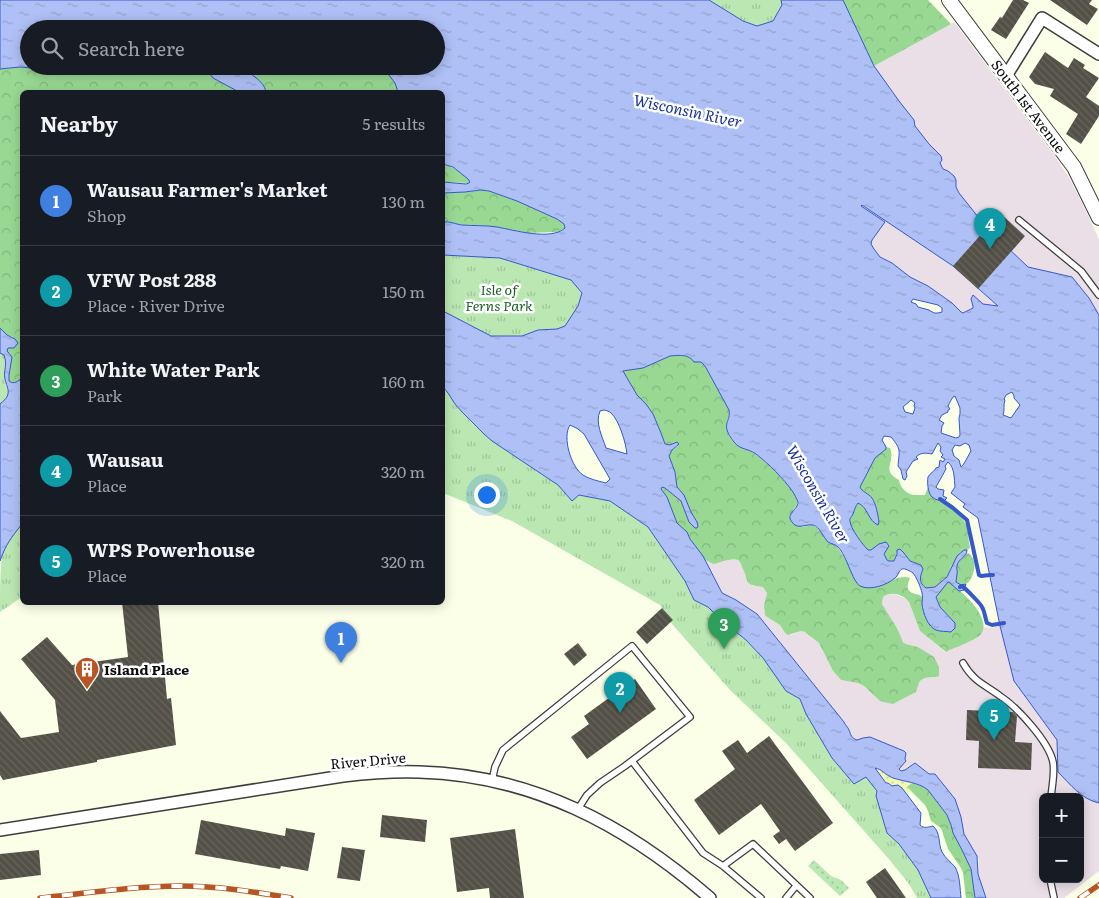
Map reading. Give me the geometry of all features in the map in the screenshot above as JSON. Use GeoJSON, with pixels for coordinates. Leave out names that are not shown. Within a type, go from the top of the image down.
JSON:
{"type":"FeatureCollection","features":[{"type":"Feature","properties":{"kind":"street","name":"South 1st Avenue"},"geometry":{"type":"LineString","coordinates":[[949,0],[1074,167],[1099,218]]}},
{"type":"Feature","properties":{"kind":"street"},"geometry":{"type":"LineString","coordinates":[[1006,76],[1042,18],[1099,54]]}},
{"type":"Feature","properties":{"kind":"street","name":"River Drive"},"geometry":{"type":"LineString","coordinates":[[0,830],[338,777],[369,773],[430,772],[470,776],[492,781],[532,792],[578,809],[638,844],[710,898]]}},
{"type":"Feature","properties":{"kind":"lane"},"geometry":{"type":"LineString","coordinates":[[1019,220],[1081,271],[1099,295]]}},
{"type":"Feature","properties":{"kind":"lane"},"geometry":{"type":"LineString","coordinates":[[492,781],[495,767],[503,750],[632,646],[690,717],[592,790],[578,809]]}},
{"type":"Feature","properties":{"kind":"lane"},"geometry":{"type":"LineString","coordinates":[[964,663],[968,672],[975,679],[1016,708],[1030,724],[1047,749],[1053,764],[1051,793]]}},
{"type":"Feature","properties":{"kind":"lane"},"geometry":{"type":"LineString","coordinates":[[632,760],[703,853],[723,866],[761,898]]}},
{"type":"Feature","properties":{"kind":"lane"},"geometry":{"type":"LineString","coordinates":[[723,866],[752,844],[810,898]]}},
{"type":"Feature","properties":{"kind":"lane"},"geometry":{"type":"LineString","coordinates":[[1051,883],[1054,898]]}},
{"type":"Feature","properties":{"kind":"lane"},"geometry":{"type":"LineString","coordinates":[[786,898],[796,886]]}},
{"type":"Feature","properties":{"kind":"shaded area"},"geometry":{"type":"Polygon","coordinates":[[[954,22],[1054,155],[1070,179],[1083,205],[1099,239],[1099,315],[1089,298],[1072,277],[1028,267],[987,228],[959,193],[956,187],[956,180],[944,169],[936,151],[914,126],[914,120],[874,66],[954,22]]]}},
{"type":"Feature","properties":{"kind":"shaded area"},"geometry":{"type":"Polygon","coordinates":[[[862,204],[953,266],[999,307],[983,304],[971,299],[973,308],[963,313],[928,286],[910,277],[892,263],[880,257],[871,244],[885,222],[861,206],[862,204]]]}},
{"type":"Feature","properties":{"kind":"shaded area"},"geometry":{"type":"Polygon","coordinates":[[[704,559],[713,564],[728,560],[739,560],[747,581],[753,586],[763,587],[767,593],[764,611],[767,617],[780,625],[785,633],[791,635],[801,631],[805,632],[819,643],[833,671],[841,680],[864,686],[880,701],[895,703],[916,692],[922,679],[933,678],[926,653],[918,647],[906,644],[901,639],[897,628],[882,604],[883,597],[894,594],[907,599],[920,631],[945,652],[976,638],[981,634],[984,627],[993,628],[1000,626],[1014,681],[1057,740],[1058,772],[1079,793],[1039,793],[1039,883],[1083,883],[1064,898],[986,898],[978,874],[979,860],[964,834],[961,817],[953,796],[935,774],[929,774],[915,763],[900,771],[899,769],[904,759],[904,751],[875,739],[853,739],[844,722],[757,614],[722,593],[704,559]]]}},
{"type":"Feature","properties":{"kind":"shaded area"},"geometry":{"type":"Polygon","coordinates":[[[1084,797],[1099,803],[1099,871],[1084,883],[1084,797]]]}},
{"type":"Feature","properties":{"kind":"green space"},"geometry":{"type":"Polygon","coordinates":[[[709,0],[781,0],[782,5],[773,21],[757,26],[743,21],[709,0]]]}},
{"type":"Feature","properties":{"kind":"green space"},"geometry":{"type":"Polygon","coordinates":[[[843,0],[928,0],[951,24],[874,66],[843,0]]]}},
{"type":"Feature","properties":{"kind":"green space"},"geometry":{"type":"Polygon","coordinates":[[[20,67],[20,75],[211,75],[235,90],[20,90],[20,380],[12,383],[8,379],[10,368],[7,351],[10,348],[13,337],[7,335],[0,328],[0,69],[20,67]]]}},
{"type":"Feature","properties":{"kind":"green space"},"geometry":{"type":"Polygon","coordinates":[[[252,75],[389,75],[397,90],[266,90],[260,81],[252,75]]]}},
{"type":"Feature","properties":{"kind":"green space"},"geometry":{"type":"Polygon","coordinates":[[[445,165],[469,179],[469,183],[445,182],[445,165]]]}},
{"type":"Feature","properties":{"kind":"green space"},"geometry":{"type":"Polygon","coordinates":[[[489,191],[517,201],[557,219],[564,224],[565,228],[557,232],[528,233],[482,225],[445,222],[445,193],[489,191]]]}},
{"type":"Feature","properties":{"kind":"green space","name":"Isle of Ferns Park"},"geometry":{"type":"Polygon","coordinates":[[[445,255],[500,258],[571,280],[582,293],[578,306],[565,326],[557,329],[538,330],[522,336],[491,336],[445,312],[445,255]]]}},
{"type":"Feature","properties":{"kind":"green space"},"geometry":{"type":"Polygon","coordinates":[[[0,353],[5,355],[6,359],[5,379],[8,395],[0,404],[0,353]]]}},
{"type":"Feature","properties":{"kind":"green space"},"geometry":{"type":"Polygon","coordinates":[[[670,356],[687,356],[694,362],[701,362],[705,366],[729,410],[727,428],[729,436],[738,446],[760,457],[785,482],[797,500],[793,510],[802,527],[812,525],[831,543],[836,545],[852,573],[885,584],[900,578],[910,578],[908,588],[910,592],[923,598],[922,606],[947,631],[951,632],[955,623],[940,607],[936,597],[946,583],[948,582],[974,605],[983,620],[984,627],[981,634],[946,652],[920,631],[909,602],[906,599],[900,595],[893,594],[883,597],[882,604],[897,628],[903,642],[918,647],[934,657],[939,667],[939,676],[923,679],[919,683],[916,692],[893,704],[880,701],[864,686],[841,680],[833,671],[819,643],[805,632],[801,631],[788,635],[780,625],[767,617],[764,606],[767,593],[763,587],[752,585],[748,582],[738,560],[713,564],[704,559],[687,532],[677,523],[667,497],[661,489],[662,487],[665,488],[681,501],[689,522],[697,522],[684,495],[677,487],[675,472],[669,456],[672,450],[678,446],[675,444],[665,444],[653,414],[637,395],[623,371],[643,368],[670,356]]]}},
{"type":"Feature","properties":{"kind":"green space"},"geometry":{"type":"Polygon","coordinates":[[[445,390],[475,426],[492,441],[558,485],[572,501],[579,495],[610,501],[648,527],[685,581],[694,600],[708,607],[746,640],[763,658],[786,691],[800,699],[806,714],[832,758],[854,784],[866,777],[877,791],[876,796],[887,833],[899,844],[918,870],[931,898],[917,898],[909,884],[888,858],[786,743],[730,690],[672,624],[660,605],[512,521],[445,494],[445,390]]]}},
{"type":"Feature","properties":{"kind":"green space"},"geometry":{"type":"Polygon","coordinates":[[[886,447],[890,448],[891,453],[890,473],[899,480],[905,491],[914,495],[925,495],[928,487],[929,492],[935,498],[951,507],[963,519],[966,525],[969,549],[960,553],[947,577],[935,587],[926,588],[922,584],[920,578],[923,569],[921,565],[910,561],[904,553],[897,552],[894,561],[889,561],[885,558],[885,552],[873,549],[871,551],[868,550],[852,528],[850,518],[858,503],[879,519],[872,498],[860,487],[875,458],[886,447]]]}},
{"type":"Feature","properties":{"kind":"green space"},"geometry":{"type":"Polygon","coordinates":[[[20,526],[20,598],[0,612],[3,549],[20,526]]]}},
{"type":"Feature","properties":{"kind":"green space"},"geometry":{"type":"Polygon","coordinates":[[[968,553],[973,559],[974,571],[968,583],[961,585],[956,582],[956,567],[959,561],[968,553]]]}},
{"type":"Feature","properties":{"kind":"green space"},"geometry":{"type":"Polygon","coordinates":[[[912,783],[928,790],[947,815],[953,833],[971,869],[975,898],[966,898],[961,868],[948,849],[941,828],[931,821],[925,805],[908,788],[908,785],[912,783]]]}},
{"type":"Feature","properties":{"kind":"green space"},"geometry":{"type":"Polygon","coordinates":[[[814,860],[831,876],[841,880],[849,888],[840,896],[808,866],[814,860]]]}},
{"type":"Feature","properties":{"kind":"sand"},"geometry":{"type":"Polygon","coordinates":[[[874,768],[892,778],[912,783],[908,788],[912,792],[906,793],[902,788],[889,784],[874,768]]]}},
{"type":"Feature","properties":{"kind":"water"},"geometry":{"type":"Polygon","coordinates":[[[0,0],[709,0],[743,21],[757,26],[773,21],[782,5],[781,0],[843,0],[874,66],[914,120],[915,126],[941,156],[942,160],[940,163],[943,169],[954,176],[959,193],[987,228],[1028,267],[1072,277],[1089,298],[1099,315],[1099,803],[1084,796],[1084,793],[1080,793],[1058,772],[1057,740],[1014,681],[1000,626],[978,518],[963,507],[965,504],[951,493],[955,487],[953,470],[948,462],[936,487],[944,490],[943,496],[947,498],[943,502],[933,498],[930,493],[928,477],[939,467],[940,460],[943,462],[945,459],[941,457],[943,455],[938,443],[932,454],[926,453],[916,457],[918,459],[913,461],[906,472],[905,480],[898,466],[899,451],[897,445],[891,437],[884,436],[882,440],[886,449],[875,458],[860,487],[870,496],[876,506],[878,525],[858,503],[850,520],[854,532],[868,550],[886,542],[889,546],[884,554],[887,560],[894,561],[897,550],[900,549],[910,561],[921,565],[923,569],[921,581],[926,588],[935,587],[947,577],[957,556],[964,550],[967,550],[966,555],[959,561],[957,567],[956,582],[961,585],[966,584],[964,590],[959,591],[948,582],[936,597],[940,607],[955,623],[955,628],[951,632],[936,630],[928,623],[922,604],[921,591],[913,573],[902,569],[888,583],[873,588],[860,586],[854,579],[841,551],[837,546],[828,542],[818,528],[813,525],[796,526],[794,524],[790,517],[798,502],[793,492],[766,462],[756,454],[737,445],[731,438],[726,426],[729,410],[701,362],[694,362],[692,359],[677,355],[670,356],[643,368],[623,371],[637,395],[653,414],[665,444],[670,445],[677,442],[679,444],[672,450],[669,456],[675,472],[677,487],[684,495],[697,522],[697,528],[689,522],[681,501],[665,488],[662,487],[661,489],[667,497],[677,523],[687,532],[703,556],[722,593],[757,614],[844,722],[854,738],[857,740],[870,737],[904,751],[906,753],[906,761],[899,769],[901,771],[915,763],[929,774],[935,774],[955,799],[964,834],[977,856],[978,874],[986,898],[975,898],[971,869],[953,833],[947,815],[928,790],[916,784],[893,778],[875,768],[886,783],[892,786],[898,785],[902,788],[921,813],[920,825],[925,827],[933,826],[936,829],[942,852],[957,870],[961,898],[931,898],[918,870],[899,844],[887,833],[876,796],[877,791],[866,777],[854,784],[832,758],[806,714],[800,699],[786,691],[763,658],[746,640],[708,607],[694,600],[685,581],[648,527],[610,501],[579,495],[572,501],[558,485],[492,441],[455,404],[445,389],[445,312],[491,336],[522,336],[538,330],[557,329],[565,326],[578,306],[582,293],[571,280],[500,258],[445,255],[445,222],[462,225],[493,226],[542,234],[559,232],[565,228],[564,224],[557,219],[489,191],[445,193],[445,182],[466,184],[470,182],[453,167],[445,165],[445,90],[397,90],[389,75],[445,75],[445,20],[20,20],[20,67],[0,69],[0,0]],[[862,205],[885,222],[871,244],[880,257],[892,263],[910,277],[928,286],[963,313],[973,308],[971,299],[973,295],[983,304],[998,306],[953,266],[862,205]],[[913,299],[911,302],[918,307],[934,313],[942,312],[942,308],[938,305],[913,299]],[[1012,392],[1006,395],[1004,399],[1003,415],[1011,418],[1020,405],[1012,392]],[[955,396],[948,406],[950,409],[948,412],[942,415],[939,420],[944,423],[941,433],[956,438],[960,435],[960,408],[955,396]],[[911,400],[903,407],[905,412],[913,414],[915,403],[911,400]],[[600,411],[598,420],[606,448],[627,454],[622,432],[617,421],[610,412],[600,411]],[[570,425],[567,444],[575,466],[588,478],[606,483],[610,479],[584,434],[570,425]],[[965,443],[960,446],[955,445],[952,450],[954,456],[959,460],[961,467],[971,451],[969,445],[965,443]]]}},
{"type":"Feature","properties":{"kind":"water"},"geometry":{"type":"Polygon","coordinates":[[[211,75],[252,75],[263,84],[266,90],[235,90],[211,75]]]}},
{"type":"Feature","properties":{"kind":"water"},"geometry":{"type":"Polygon","coordinates":[[[0,328],[18,343],[14,348],[8,348],[7,351],[12,357],[9,381],[14,383],[20,379],[20,527],[9,541],[0,561],[0,404],[7,397],[8,388],[5,376],[5,359],[4,355],[0,353],[0,328]]]}},
{"type":"Feature","properties":{"kind":"building"},"geometry":{"type":"Polygon","coordinates":[[[1013,0],[1023,0],[1029,3],[1006,39],[991,30],[1000,17],[1002,18],[1013,0]]]}},
{"type":"Feature","properties":{"kind":"building"},"geometry":{"type":"Polygon","coordinates":[[[1050,0],[1092,0],[1089,4],[1098,9],[1087,25],[1050,0]]]}},
{"type":"Feature","properties":{"kind":"building"},"geometry":{"type":"Polygon","coordinates":[[[1045,52],[1068,68],[1074,58],[1085,65],[1083,68],[1099,78],[1086,97],[1099,106],[1099,116],[1081,144],[1066,134],[1078,114],[1050,96],[1054,89],[1035,84],[1029,77],[1045,52]]]}},
{"type":"Feature","properties":{"kind":"building"},"geometry":{"type":"Polygon","coordinates":[[[1000,213],[1025,236],[978,289],[953,266],[1000,213]]]}},
{"type":"Feature","properties":{"kind":"building","name":"Island Place"},"geometry":{"type":"Polygon","coordinates":[[[122,605],[158,605],[167,699],[171,698],[176,745],[3,780],[0,775],[0,711],[21,738],[59,732],[55,700],[21,659],[47,637],[72,665],[128,657],[122,605]]]}},
{"type":"Feature","properties":{"kind":"building"},"geometry":{"type":"Polygon","coordinates":[[[662,608],[673,620],[647,644],[636,632],[662,608]]]}},
{"type":"Feature","properties":{"kind":"building"},"geometry":{"type":"Polygon","coordinates":[[[578,643],[587,655],[574,666],[564,654],[578,643]]]}},
{"type":"Feature","properties":{"kind":"building"},"geometry":{"type":"Polygon","coordinates":[[[635,679],[656,709],[587,759],[571,737],[589,724],[584,716],[635,679]]]}},
{"type":"Feature","properties":{"kind":"building"},"geometry":{"type":"Polygon","coordinates":[[[967,710],[1013,712],[1017,716],[1015,742],[1032,743],[1031,770],[978,768],[979,741],[966,740],[967,710]]]}},
{"type":"Feature","properties":{"kind":"building"},"geometry":{"type":"Polygon","coordinates":[[[769,736],[833,823],[795,851],[786,839],[779,844],[773,836],[780,831],[761,804],[719,835],[694,800],[735,769],[722,751],[738,740],[747,753],[769,736]]]}},
{"type":"Feature","properties":{"kind":"building"},"geometry":{"type":"Polygon","coordinates":[[[382,815],[427,820],[425,842],[380,837],[382,815]]]}},
{"type":"Feature","properties":{"kind":"building"},"geometry":{"type":"Polygon","coordinates":[[[201,820],[285,836],[286,828],[315,833],[308,871],[281,866],[280,869],[195,854],[201,820]]]}},
{"type":"Feature","properties":{"kind":"building"},"geometry":{"type":"Polygon","coordinates":[[[515,829],[524,898],[490,898],[489,888],[457,892],[450,838],[515,829]]]}},
{"type":"Feature","properties":{"kind":"building"},"geometry":{"type":"Polygon","coordinates":[[[342,847],[365,850],[360,881],[337,878],[342,847]]]}},
{"type":"Feature","properties":{"kind":"building"},"geometry":{"type":"Polygon","coordinates":[[[39,850],[41,875],[0,880],[0,854],[39,850]]]}},
{"type":"Feature","properties":{"kind":"building"},"geometry":{"type":"Polygon","coordinates":[[[885,868],[906,898],[877,898],[866,882],[885,868]]]}},
{"type":"Feature","properties":{"kind":"waterway","name":"Wisconsin River"},"geometry":{"type":"LineString","coordinates":[[940,499],[967,520],[979,575],[993,575]]}},
{"type":"Feature","properties":{"kind":"waterway","name":"Wisconsin River"},"geometry":{"type":"LineString","coordinates":[[960,587],[964,587],[981,605],[987,623],[992,625],[1004,623]]}},
{"type":"Feature","properties":{"kind":"railway"},"geometry":{"type":"LineString","coordinates":[[1080,898],[1099,885]]}},
{"type":"Feature","properties":{"kind":"railway"},"geometry":{"type":"LineString","coordinates":[[40,898],[163,886],[223,888],[291,898]]}},
{"type":"Feature","properties":{"kind":"place","name":"Wausau"},"geometry":{"type":"Point","coordinates":[990,249]}},
{"type":"Feature","properties":{"kind":"place","name":"White Water Park"},"geometry":{"type":"Point","coordinates":[724,649]}},
{"type":"Feature","properties":{"kind":"place","name":"Wausau Farmer's Market"},"geometry":{"type":"Point","coordinates":[341,663]}},
{"type":"Feature","properties":{"kind":"place","name":"Island Place"},"geometry":{"type":"Point","coordinates":[87,690]}},
{"type":"Feature","properties":{"kind":"place","name":"VFW Post 288"},"geometry":{"type":"Point","coordinates":[620,713]}},
{"type":"Feature","properties":{"kind":"place","name":"WPS Powerhouse"},"geometry":{"type":"Point","coordinates":[994,740]}}]}
